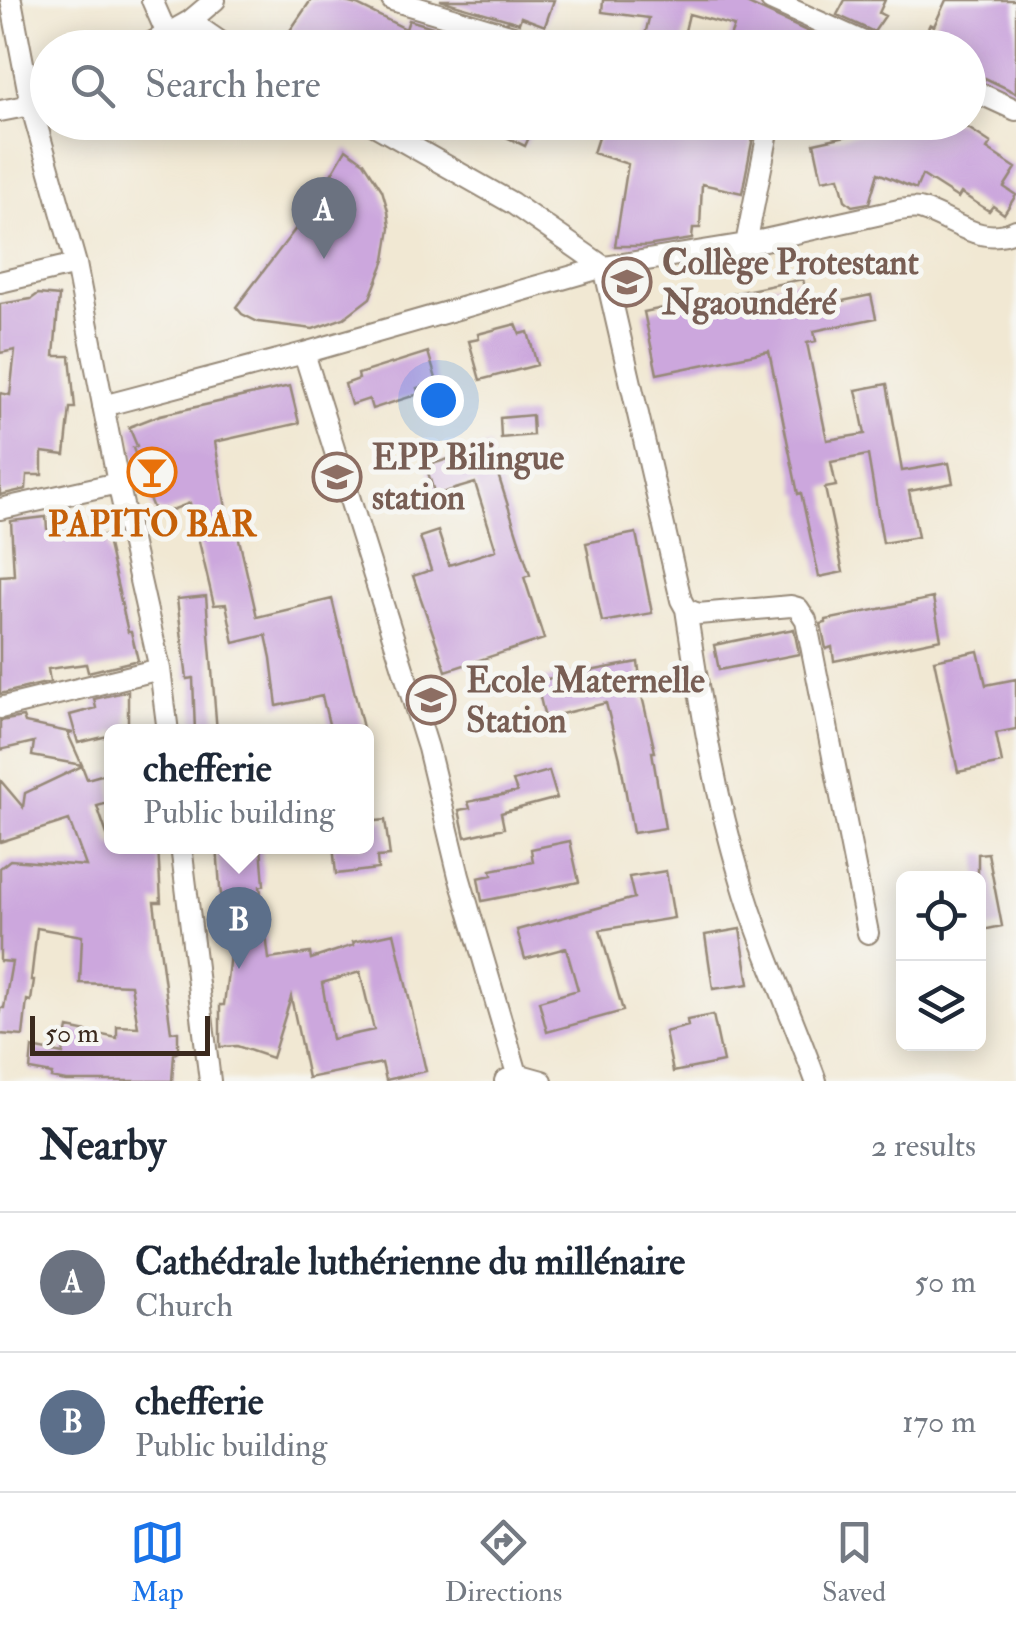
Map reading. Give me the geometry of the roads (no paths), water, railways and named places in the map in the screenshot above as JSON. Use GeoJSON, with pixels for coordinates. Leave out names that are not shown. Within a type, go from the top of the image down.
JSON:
{"type":"FeatureCollection","features":[{"type":"Feature","properties":{"kind":"street"},"geometry":{"type":"LineString","coordinates":[[11,0],[30,68]]}},
{"type":"Feature","properties":{"kind":"street"},"geometry":{"type":"LineString","coordinates":[[152,0],[165,30]]}},
{"type":"Feature","properties":{"kind":"street"},"geometry":{"type":"LineString","coordinates":[[174,30],[215,0]]}},
{"type":"Feature","properties":{"kind":"street"},"geometry":{"type":"LineString","coordinates":[[392,0],[493,30]]}},
{"type":"Feature","properties":{"kind":"street"},"geometry":{"type":"LineString","coordinates":[[771,0],[837,30]]}},
{"type":"Feature","properties":{"kind":"street"},"geometry":{"type":"LineString","coordinates":[[190,21],[203,30]]}},
{"type":"Feature","properties":{"kind":"street"},"geometry":{"type":"LineString","coordinates":[[986,96],[1016,110]]}},
{"type":"Feature","properties":{"kind":"street"},"geometry":{"type":"LineString","coordinates":[[0,110],[30,102]]}},
{"type":"Feature","properties":{"kind":"street"},"geometry":{"type":"LineString","coordinates":[[48,140],[160,669],[167,724]]}},
{"type":"Feature","properties":{"kind":"street"},"geometry":{"type":"LineString","coordinates":[[401,140],[512,202],[604,267],[686,609],[718,800],[758,933],[816,1081]]}},
{"type":"Feature","properties":{"kind":"street"},"geometry":{"type":"LineString","coordinates":[[746,244],[766,140]]}},
{"type":"Feature","properties":{"kind":"street"},"geometry":{"type":"LineString","coordinates":[[103,406],[604,267],[746,244],[899,210],[920,208],[972,234],[1007,234],[1016,230]]}},
{"type":"Feature","properties":{"kind":"street"},"geometry":{"type":"LineString","coordinates":[[0,282],[76,264]]}},
{"type":"Feature","properties":{"kind":"street"},"geometry":{"type":"LineString","coordinates":[[304,353],[428,748],[511,1078],[542,1081]]}},
{"type":"Feature","properties":{"kind":"street"},"geometry":{"type":"LineString","coordinates":[[0,508],[118,483]]}},
{"type":"Feature","properties":{"kind":"street"},"geometry":{"type":"LineString","coordinates":[[686,609],[698,614],[791,606],[798,608],[806,620],[868,933]]}},
{"type":"Feature","properties":{"kind":"street"},"geometry":{"type":"LineString","coordinates":[[0,708],[160,669]]}},
{"type":"Feature","properties":{"kind":"street"},"geometry":{"type":"LineString","coordinates":[[182,854],[210,1081]]}},
{"type":"Feature","properties":{"kind":"place","name":"Cathédrale luthérienne du millénaire"},"geometry":{"type":"Point","coordinates":[324,259]}},
{"type":"Feature","properties":{"kind":"place","name":"Collège Protestant Ngaoundéré"},"geometry":{"type":"Point","coordinates":[627,282]}},
{"type":"Feature","properties":{"kind":"place","name":"PAPITO BAR"},"geometry":{"type":"Point","coordinates":[152,472]}},
{"type":"Feature","properties":{"kind":"place","name":"EPP Bilingue station"},"geometry":{"type":"Point","coordinates":[337,477]}},
{"type":"Feature","properties":{"kind":"place","name":"Ecole Maternelle Station"},"geometry":{"type":"Point","coordinates":[431,700]}},
{"type":"Feature","properties":{"kind":"place","name":"chefferie"},"geometry":{"type":"Point","coordinates":[239,969]}}]}
